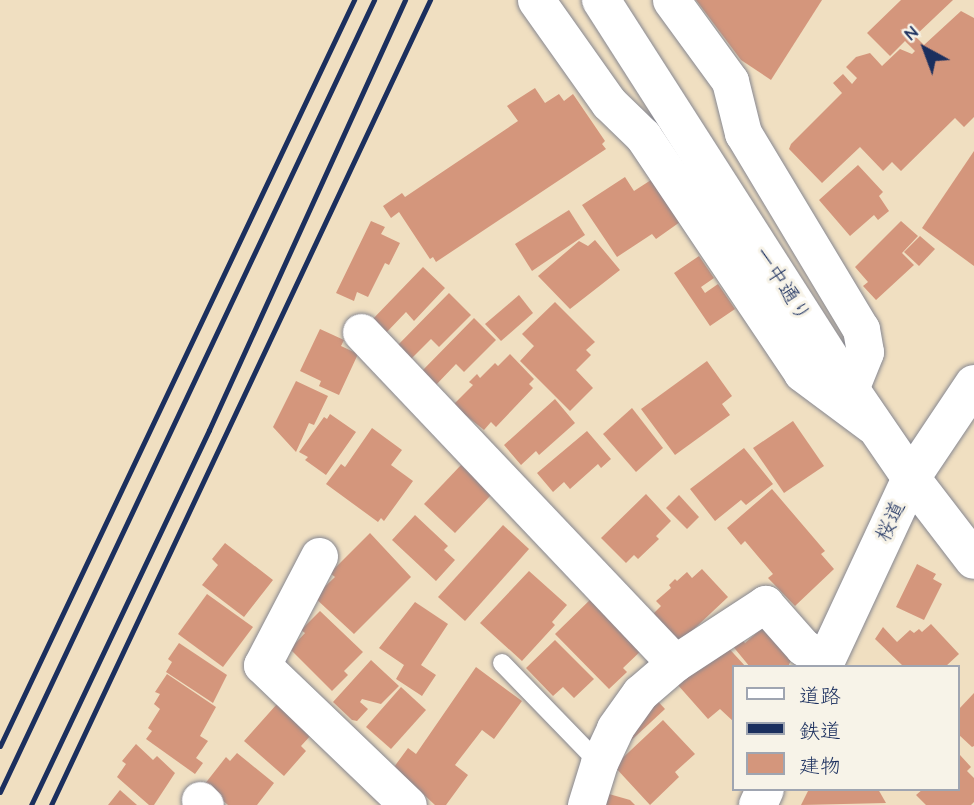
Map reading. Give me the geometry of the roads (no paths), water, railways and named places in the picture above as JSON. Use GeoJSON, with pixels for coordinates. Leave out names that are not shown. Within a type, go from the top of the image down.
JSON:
{"type":"FeatureCollection","features":[{"type":"Feature","properties":{"kind":"street"},"geometry":{"type":"LineString","coordinates":[[536,0],[608,103],[643,136],[802,373],[878,430]]}},
{"type":"Feature","properties":{"kind":"street","name":"一中通り"},"geometry":{"type":"LineString","coordinates":[[601,0],[850,389],[911,478],[974,560]]}},
{"type":"Feature","properties":{"kind":"street"},"geometry":{"type":"LineString","coordinates":[[671,0],[730,81],[743,133],[861,329],[865,352],[850,389]]}},
{"type":"Feature","properties":{"kind":"street"},"geometry":{"type":"LineString","coordinates":[[361,332],[675,663]]}},
{"type":"Feature","properties":{"kind":"street","name":"桜道"},"geometry":{"type":"LineString","coordinates":[[824,664],[911,478],[974,384]]}},
{"type":"Feature","properties":{"kind":"street"},"geometry":{"type":"LineString","coordinates":[[319,556],[262,665],[408,805]]}},
{"type":"Feature","properties":{"kind":"street"},"geometry":{"type":"LineString","coordinates":[[586,805],[599,763],[615,728],[640,693],[675,663],[765,604],[803,647],[824,664]]}},
{"type":"Feature","properties":{"kind":"lane"},"geometry":{"type":"LineString","coordinates":[[502,663],[599,763]]}},
{"type":"Feature","properties":{"kind":"railway"},"geometry":{"type":"LineString","coordinates":[[0,746],[354,0]]}},
{"type":"Feature","properties":{"kind":"railway"},"geometry":{"type":"LineString","coordinates":[[0,792],[374,0]]}},
{"type":"Feature","properties":{"kind":"railway"},"geometry":{"type":"LineString","coordinates":[[31,805],[209,430],[405,0]]}},
{"type":"Feature","properties":{"kind":"railway"},"geometry":{"type":"LineString","coordinates":[[51,805],[430,0]]}}]}
